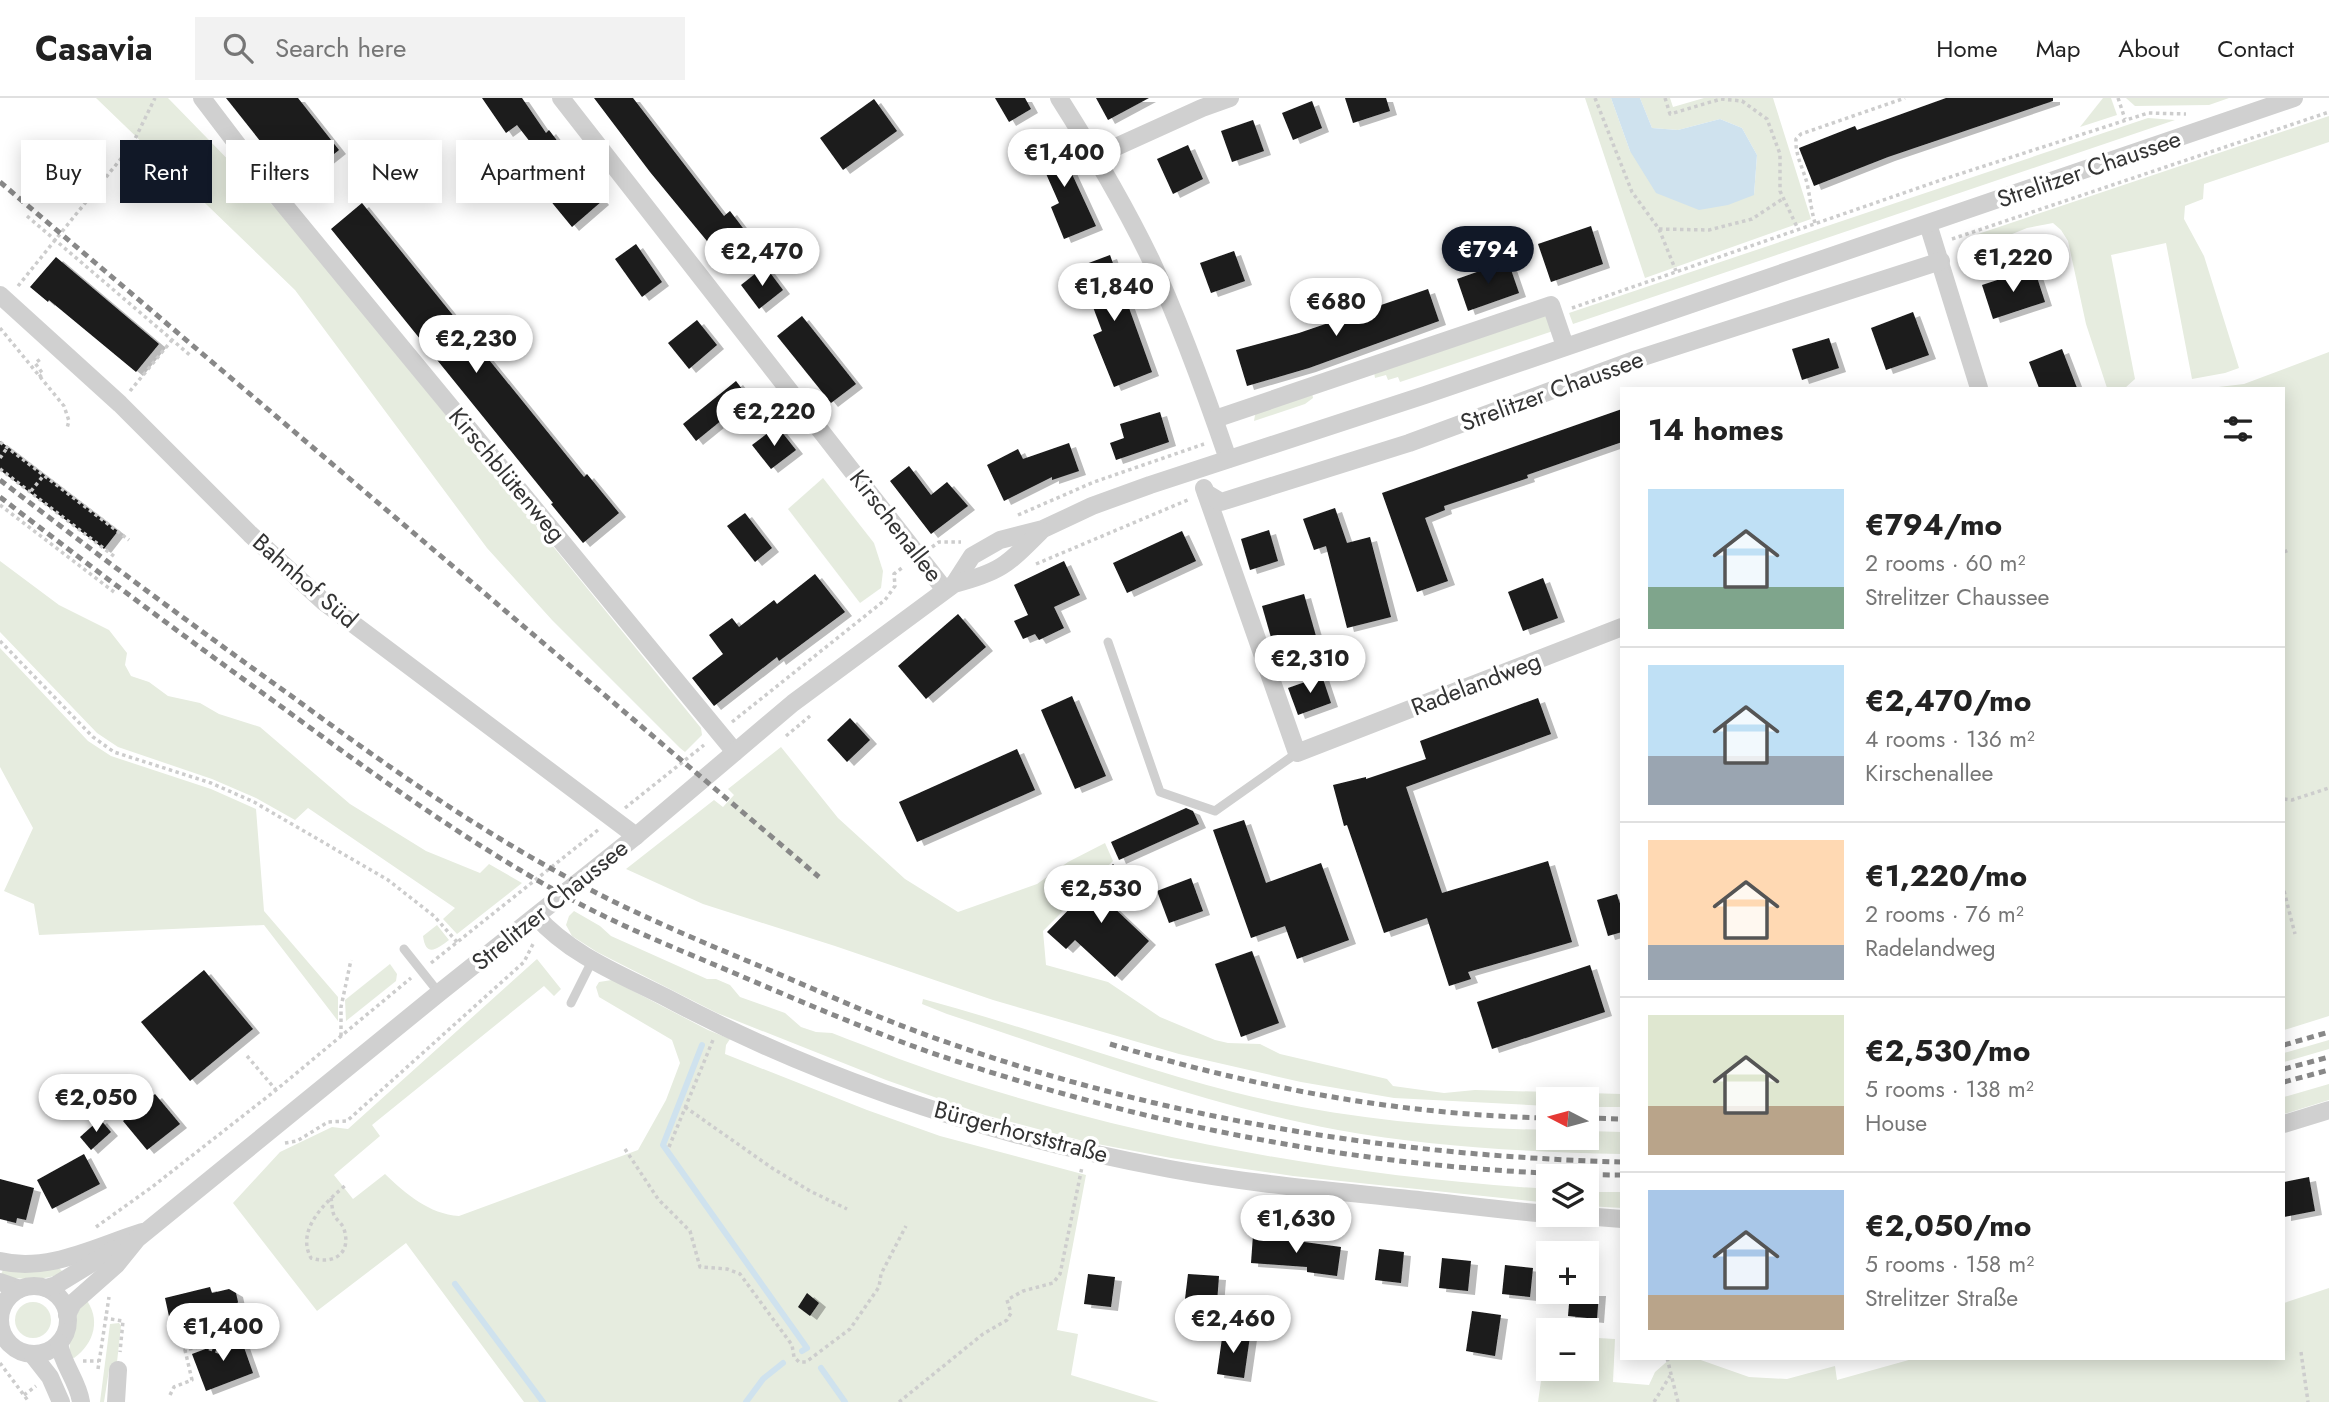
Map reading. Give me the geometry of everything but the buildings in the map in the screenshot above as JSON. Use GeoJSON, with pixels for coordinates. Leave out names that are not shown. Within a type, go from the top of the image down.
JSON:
{"type":"FeatureCollection","features":[{"type":"Feature","properties":{"kind":"street","name":"Kirschblütenweg"},"geometry":{"type":"LineString","coordinates":[[202,98],[271,189],[735,752]]}},
{"type":"Feature","properties":{"kind":"street","name":"Kirschenallee"},"geometry":{"type":"LineString","coordinates":[[561,98],[950,587]]}},
{"type":"Feature","properties":{"kind":"street"},"geometry":{"type":"LineString","coordinates":[[1059,98],[1096,156],[1151,260],[1194,364],[1228,459]]}},
{"type":"Feature","properties":{"kind":"street"},"geometry":{"type":"LineString","coordinates":[[1096,156],[1169,122],[1230,98]]}},
{"type":"Feature","properties":{"kind":"street","name":"Strelitzer Chaussee"},"geometry":{"type":"LineString","coordinates":[[143,1234],[439,993],[541,922],[636,836],[793,703],[950,587],[972,556],[1000,540],[1043,529],[1093,506],[1198,469],[1425,396],[2294,98]]}},
{"type":"Feature","properties":{"kind":"street"},"geometry":{"type":"LineString","coordinates":[[1928,224],[1979,387]]}},
{"type":"Feature","properties":{"kind":"street","name":"Strelitzer Chaussee"},"geometry":{"type":"LineString","coordinates":[[1206,493],[1221,502],[1409,443],[1938,252]]}},
{"type":"Feature","properties":{"kind":"street","name":"Bahnhof Süd"},"geometry":{"type":"LineString","coordinates":[[3,298],[120,404],[250,534],[324,603],[636,836]]}},
{"type":"Feature","properties":{"kind":"street"},"geometry":{"type":"LineString","coordinates":[[1214,419],[1552,305],[1555,314]]}},
{"type":"Feature","properties":{"kind":"street","name":"Strelitzer Chaussee"},"geometry":{"type":"LineString","coordinates":[[1555,314],[1565,346]]}},
{"type":"Feature","properties":{"kind":"street"},"geometry":{"type":"LineString","coordinates":[[1198,469],[1297,753]]}},
{"type":"Feature","properties":{"kind":"street","name":"Strelitzer Chaussee"},"geometry":{"type":"LineString","coordinates":[[950,587],[998,570],[1010,562],[1043,529]]}},
{"type":"Feature","properties":{"kind":"street","name":"Radelandweg"},"geometry":{"type":"LineString","coordinates":[[1297,753],[1620,628]]}},
{"type":"Feature","properties":{"kind":"street","name":"Bürgerhorststraße"},"geometry":{"type":"LineString","coordinates":[[541,922],[565,943],[720,1026],[881,1092],[980,1124],[1085,1152],[1172,1170],[1536,1213]]}},
{"type":"Feature","properties":{"kind":"street"},"geometry":{"type":"LineString","coordinates":[[2285,1124],[2329,1110]]}},
{"type":"Feature","properties":{"kind":"street"},"geometry":{"type":"LineString","coordinates":[[1599,1217],[1620,1219]]}},
{"type":"Feature","properties":{"kind":"street"},"geometry":{"type":"LineString","coordinates":[[0,1261],[31,1265],[49,1263],[143,1234]]}},
{"type":"Feature","properties":{"kind":"street"},"geometry":{"type":"LineString","coordinates":[[46,1288],[56,1285],[105,1253],[143,1234]]}},
{"type":"Feature","properties":{"kind":"street"},"geometry":{"type":"LineString","coordinates":[[67,1315],[61,1299],[46,1288],[38,1286],[20,1289],[6,1300],[0,1317],[6,1347],[32,1354],[48,1351],[59,1343],[66,1331],[67,1315],[73,1303],[116,1265],[143,1234]]}},
{"type":"Feature","properties":{"kind":"street"},"geometry":{"type":"LineString","coordinates":[[0,1282],[20,1289]]}},
{"type":"Feature","properties":{"kind":"street"},"geometry":{"type":"LineString","coordinates":[[59,1343],[60,1353],[76,1384],[81,1402]]}},
{"type":"Feature","properties":{"kind":"street"},"geometry":{"type":"LineString","coordinates":[[32,1354],[46,1370],[61,1402]]}},
{"type":"Feature","properties":{"kind":"street"},"geometry":{"type":"LineString","coordinates":[[116,1402],[118,1370]]}},
{"type":"Feature","properties":{"kind":"lane"},"geometry":{"type":"LineString","coordinates":[[1108,642],[1160,792],[1215,811],[1297,753]]}},
{"type":"Feature","properties":{"kind":"lane"},"geometry":{"type":"LineString","coordinates":[[404,949],[439,993]]}},
{"type":"Feature","properties":{"kind":"lane"},"geometry":{"type":"LineString","coordinates":[[571,1003],[593,959]]}},
{"type":"Feature","properties":{"kind":"path"},"geometry":{"type":"LineString","coordinates":[[3,298],[57,241],[132,145],[155,98]]}},
{"type":"Feature","properties":{"kind":"path"},"geometry":{"type":"LineString","coordinates":[[1595,98],[1632,192],[1659,229],[1676,271]]}},
{"type":"Feature","properties":{"kind":"path"},"geometry":{"type":"LineString","coordinates":[[1665,98],[1670,114],[1721,99],[1742,101],[1767,120],[1780,154],[1780,191],[1798,229]]}},
{"type":"Feature","properties":{"kind":"path"},"geometry":{"type":"LineString","coordinates":[[1815,223],[1796,149],[1796,139],[1801,134],[1905,98]]}},
{"type":"Feature","properties":{"kind":"path"},"geometry":{"type":"LineString","coordinates":[[2118,98],[2125,120]]}},
{"type":"Feature","properties":{"kind":"path"},"geometry":{"type":"LineString","coordinates":[[1555,314],[1815,223],[2125,120],[2148,113],[2195,114]]}},
{"type":"Feature","properties":{"kind":"path"},"geometry":{"type":"LineString","coordinates":[[1659,229],[1709,230],[1752,219],[1784,198]]}},
{"type":"Feature","properties":{"kind":"path"},"geometry":{"type":"LineString","coordinates":[[27,216],[191,356]]}},
{"type":"Feature","properties":{"kind":"path"},"geometry":{"type":"LineString","coordinates":[[0,328],[64,406],[69,421],[67,428]]}},
{"type":"Feature","properties":{"kind":"path"},"geometry":{"type":"LineString","coordinates":[[120,404],[172,340]]}},
{"type":"Feature","properties":{"kind":"path"},"geometry":{"type":"LineString","coordinates":[[35,363],[43,374],[39,377]]}},
{"type":"Feature","properties":{"kind":"path"},"geometry":{"type":"LineString","coordinates":[[0,442],[129,540]]}},
{"type":"Feature","properties":{"kind":"path"},"geometry":{"type":"LineString","coordinates":[[0,458],[8,448]]}},
{"type":"Feature","properties":{"kind":"path"},"geometry":{"type":"LineString","coordinates":[[0,469],[116,557]]}},
{"type":"Feature","properties":{"kind":"path"},"geometry":{"type":"LineString","coordinates":[[31,493],[39,486],[44,475]]}},
{"type":"Feature","properties":{"kind":"path"},"geometry":{"type":"LineString","coordinates":[[1032,566],[1206,493]]}},
{"type":"Feature","properties":{"kind":"path"},"geometry":{"type":"LineString","coordinates":[[0,505],[114,592]]}},
{"type":"Feature","properties":{"kind":"path"},"geometry":{"type":"LineString","coordinates":[[86,1232],[105,1222],[152,1187],[276,1090],[420,971],[885,600]]}},
{"type":"Feature","properties":{"kind":"path"},"geometry":{"type":"LineString","coordinates":[[0,641],[93,737],[114,752],[211,783],[254,802],[388,880],[434,916],[457,942]]}},
{"type":"Feature","properties":{"kind":"path"},"geometry":{"type":"LineString","coordinates":[[778,742],[819,709]]}},
{"type":"Feature","properties":{"kind":"path"},"geometry":{"type":"LineString","coordinates":[[2285,799],[2292,800],[2329,788]]}},
{"type":"Feature","properties":{"kind":"path"},"geometry":{"type":"LineString","coordinates":[[2285,895],[2295,934]]}},
{"type":"Feature","properties":{"kind":"path"},"geometry":{"type":"LineString","coordinates":[[283,1144],[297,1141],[328,1122],[347,1121],[524,962],[541,922]]}},
{"type":"Feature","properties":{"kind":"path"},"geometry":{"type":"LineString","coordinates":[[341,1036],[341,1007],[351,960]]}},
{"type":"Feature","properties":{"kind":"path"},"geometry":{"type":"LineString","coordinates":[[669,1147],[720,1026]]}},
{"type":"Feature","properties":{"kind":"path"},"geometry":{"type":"LineString","coordinates":[[247,1056],[276,1090]]}},
{"type":"Feature","properties":{"kind":"path"},"geometry":{"type":"LineString","coordinates":[[685,1107],[772,1168],[847,1209]]}},
{"type":"Feature","properties":{"kind":"path"},"geometry":{"type":"LineString","coordinates":[[625,1149],[658,1199],[690,1231],[699,1267],[727,1269],[740,1274],[792,1345],[794,1357],[799,1362],[806,1362],[850,1329],[879,1287],[881,1274],[906,1226]]}},
{"type":"Feature","properties":{"kind":"path"},"geometry":{"type":"LineString","coordinates":[[900,1402],[983,1334],[1007,1320],[1011,1313],[1007,1300],[1023,1291],[1053,1283],[1060,1273],[1085,1152]]}},
{"type":"Feature","properties":{"kind":"path"},"geometry":{"type":"LineString","coordinates":[[331,1198],[334,1214],[343,1226],[346,1237],[343,1251],[336,1259],[324,1262],[311,1258],[307,1249],[307,1236],[313,1220],[331,1198],[347,1184]]}},
{"type":"Feature","properties":{"kind":"path"},"geometry":{"type":"LineString","coordinates":[[98,1371],[104,1318],[110,1293]]}},
{"type":"Feature","properties":{"kind":"path"},"geometry":{"type":"LineString","coordinates":[[104,1318],[123,1321],[118,1370]]}},
{"type":"Feature","properties":{"kind":"path"},"geometry":{"type":"LineString","coordinates":[[170,1395],[174,1387],[192,1380],[185,1350],[202,1346],[219,1352]]}},
{"type":"Feature","properties":{"kind":"path"},"geometry":{"type":"LineString","coordinates":[[2301,1352],[2308,1402]]}},
{"type":"Feature","properties":{"kind":"path"},"geometry":{"type":"LineString","coordinates":[[1668,1360],[1678,1402]]}},
{"type":"Feature","properties":{"kind":"path"},"geometry":{"type":"LineString","coordinates":[[0,1363],[29,1402]]}},
{"type":"Feature","properties":{"kind":"path"},"geometry":{"type":"LineString","coordinates":[[1654,1402],[1671,1374]]}},
{"type":"Feature","properties":{"kind":"shaded area"},"geometry":{"type":"Polygon","coordinates":[[[96,98],[168,98],[209,140],[140,140],[96,98]]]}},
{"type":"Feature","properties":{"kind":"shaded area"},"geometry":{"type":"Polygon","coordinates":[[[1585,98],[1611,98],[1630,151],[1754,195],[1757,155],[1742,128],[1720,119],[1678,130],[1652,128],[1640,98],[1670,98],[1673,107],[1704,98],[1773,98],[1811,219],[1645,278],[1585,98]]]}},
{"type":"Feature","properties":{"kind":"shaded area"},"geometry":{"type":"Polygon","coordinates":[[[2103,98],[2111,98],[2117,115],[2080,127],[2103,98]]]}},
{"type":"Feature","properties":{"kind":"shaded area"},"geometry":{"type":"Polygon","coordinates":[[[2126,98],[2229,98],[2209,105],[2135,106],[2126,98]]]}},
{"type":"Feature","properties":{"kind":"shaded area"},"geometry":{"type":"Polygon","coordinates":[[[2329,116],[2329,142],[2204,184],[2203,199],[2185,206],[2184,219],[2204,256],[2239,368],[2225,373],[2192,379],[2166,243],[2111,255],[2135,379],[2126,387],[2107,387],[2086,324],[2068,241],[2061,230],[2053,223],[2027,228],[1958,256],[1970,238],[2329,116]]]}},
{"type":"Feature","properties":{"kind":"shaded area"},"geometry":{"type":"Polygon","coordinates":[[[2148,118],[2175,120],[1573,324],[1569,313],[2148,118]]]}},
{"type":"Feature","properties":{"kind":"shaded area"},"geometry":{"type":"Polygon","coordinates":[[[212,143],[226,157],[226,203],[270,203],[288,221],[701,728],[702,735],[685,752],[552,620],[487,548],[295,290],[205,203],[212,203],[212,143]]]}},
{"type":"Feature","properties":{"kind":"shaded area"},"geometry":{"type":"Polygon","coordinates":[[[1550,314],[1556,330],[1400,382],[1398,377],[1388,380],[1386,375],[1375,378],[1374,372],[1550,314]]]}},
{"type":"Feature","properties":{"kind":"shaded area"},"geometry":{"type":"Polygon","coordinates":[[[2329,352],[2329,1016],[2285,1030],[2285,387],[2218,387],[2244,384],[2329,352]]]}},
{"type":"Feature","properties":{"kind":"shaded area"},"geometry":{"type":"Polygon","coordinates":[[[1312,393],[1313,398],[1305,404],[1254,421],[1258,412],[1312,393]]]}},
{"type":"Feature","properties":{"kind":"shaded area"},"geometry":{"type":"Polygon","coordinates":[[[823,478],[874,543],[883,571],[881,588],[860,603],[788,509],[823,478]]]}},
{"type":"Feature","properties":{"kind":"shaded area"},"geometry":{"type":"Polygon","coordinates":[[[0,561],[59,605],[109,630],[127,653],[125,665],[131,676],[149,682],[168,696],[200,703],[219,714],[260,727],[350,804],[426,851],[480,873],[489,864],[522,883],[457,934],[443,919],[455,908],[308,808],[295,820],[256,798],[212,779],[118,747],[97,733],[0,632],[0,561]]]}},
{"type":"Feature","properties":{"kind":"shaded area"},"geometry":{"type":"Polygon","coordinates":[[[0,648],[88,741],[111,756],[211,789],[256,809],[264,911],[338,997],[338,1021],[264,925],[39,935],[34,904],[4,891],[33,828],[0,767],[0,648]]]}},
{"type":"Feature","properties":{"kind":"shaded area"},"geometry":{"type":"Polygon","coordinates":[[[781,747],[838,818],[905,879],[958,912],[1037,884],[1068,862],[1105,843],[1113,861],[1043,931],[1046,965],[1108,982],[1160,1017],[1215,1040],[1260,1044],[1280,1054],[1387,1079],[1393,1086],[1444,1093],[1475,1090],[1536,1092],[1536,1105],[1394,1098],[1301,1082],[1179,1054],[993,1000],[703,904],[626,869],[714,800],[723,807],[734,795],[728,789],[781,747]]]}},
{"type":"Feature","properties":{"kind":"shaded area"},"geometry":{"type":"Polygon","coordinates":[[[574,911],[600,926],[611,936],[707,979],[716,979],[730,985],[740,997],[785,1013],[801,1027],[832,1033],[932,1071],[1037,1103],[1254,1154],[1401,1176],[1536,1188],[1536,1202],[1293,1176],[1171,1158],[1087,1142],[985,1115],[886,1080],[717,1013],[597,952],[572,936],[566,925],[574,911]]]}},
{"type":"Feature","properties":{"kind":"shaded area"},"geometry":{"type":"Polygon","coordinates":[[[437,925],[449,940],[433,950],[427,947],[423,936],[437,925]]]}},
{"type":"Feature","properties":{"kind":"shaded area"},"geometry":{"type":"Polygon","coordinates":[[[537,959],[561,989],[554,996],[544,986],[372,1125],[380,1136],[334,1175],[353,1199],[385,1174],[410,1196],[428,1207],[459,1216],[638,1150],[666,1100],[680,1063],[672,1040],[599,997],[596,987],[599,982],[612,980],[730,1039],[725,1054],[940,1136],[1086,1175],[1057,1330],[1078,1334],[1071,1375],[1159,1402],[524,1402],[406,1243],[317,1311],[233,1203],[280,1152],[332,1127],[348,1129],[537,959]]]}},
{"type":"Feature","properties":{"kind":"shaded area"},"geometry":{"type":"Polygon","coordinates":[[[390,964],[397,974],[396,981],[346,1021],[345,1000],[390,964]]]}},
{"type":"Feature","properties":{"kind":"shaded area"},"geometry":{"type":"Polygon","coordinates":[[[923,999],[1194,1081],[1272,1101],[1390,1120],[1536,1130],[1536,1150],[1600,1150],[1600,1131],[1620,1132],[1620,1154],[1515,1150],[1444,1145],[1373,1136],[1288,1120],[1092,1063],[922,1004],[923,999]]]}},
{"type":"Feature","properties":{"kind":"shaded area"},"geometry":{"type":"Polygon","coordinates":[[[2329,1040],[2329,1049],[2285,1062],[2285,1053],[2329,1040]]]}},
{"type":"Feature","properties":{"kind":"shaded area"},"geometry":{"type":"Polygon","coordinates":[[[2329,1084],[2329,1100],[2285,1114],[2285,1097],[2329,1084]]]}},
{"type":"Feature","properties":{"kind":"shaded area"},"geometry":{"type":"Polygon","coordinates":[[[1600,1093],[1620,1094],[1620,1107],[1600,1107],[1600,1093]]]}},
{"type":"Feature","properties":{"kind":"shaded area"},"geometry":{"type":"Polygon","coordinates":[[[1599,1192],[1620,1192],[1620,1208],[1599,1207],[1599,1192]]]}},
{"type":"Feature","properties":{"kind":"shaded area"},"geometry":{"type":"Polygon","coordinates":[[[57,1266],[63,1272],[49,1277],[24,1279],[0,1276],[4,1268],[57,1266]]]}},
{"type":"Feature","properties":{"kind":"shaded area"},"geometry":{"type":"Polygon","coordinates":[[[2329,1288],[2329,1402],[1538,1402],[1541,1381],[1599,1381],[1599,1338],[1615,1339],[1613,1382],[1649,1385],[1655,1372],[1669,1360],[1701,1360],[1749,1377],[1787,1379],[1835,1366],[1837,1380],[1909,1360],[2285,1360],[2285,1303],[2329,1288]]]}},
{"type":"Feature","properties":{"kind":"shaded area"},"geometry":{"type":"Polygon","coordinates":[[[85,1298],[93,1314],[93,1330],[87,1345],[74,1358],[71,1357],[70,1349],[71,1334],[85,1298]]]}},
{"type":"Feature","properties":{"kind":"shaded area"},"geometry":{"type":"Polygon","coordinates":[[[33,1302],[46,1307],[51,1320],[46,1333],[33,1338],[20,1333],[15,1320],[20,1307],[33,1302]]]}},
{"type":"Feature","properties":{"kind":"shaded area"},"geometry":{"type":"Polygon","coordinates":[[[119,1323],[121,1326],[117,1362],[109,1370],[104,1402],[100,1402],[110,1324],[119,1323]]]}},
{"type":"Feature","properties":{"kind":"water"},"geometry":{"type":"Polygon","coordinates":[[[1611,98],[1640,98],[1652,128],[1678,130],[1720,119],[1742,128],[1757,155],[1754,195],[1728,205],[1699,210],[1656,193],[1630,151],[1611,98]]]}},
{"type":"Feature","properties":{"kind":"waterway"},"geometry":{"type":"LineString","coordinates":[[702,1045],[663,1145],[807,1348],[802,1351]]}},
{"type":"Feature","properties":{"kind":"waterway"},"geometry":{"type":"LineString","coordinates":[[455,1284],[543,1402]]}},
{"type":"Feature","properties":{"kind":"waterway"},"geometry":{"type":"LineString","coordinates":[[746,1402],[763,1379],[783,1363]]}},
{"type":"Feature","properties":{"kind":"waterway"},"geometry":{"type":"LineString","coordinates":[[821,1368],[845,1402]]}},
{"type":"Feature","properties":{"kind":"railway"},"geometry":{"type":"LineString","coordinates":[[0,182],[819,877]]}},
{"type":"Feature","properties":{"kind":"railway"},"geometry":{"type":"LineString","coordinates":[[0,480],[144,589],[356,743],[491,833],[561,874],[639,914],[861,1009],[927,1035],[1031,1070],[1113,1093],[1281,1129],[1451,1152],[1620,1162]]}},
{"type":"Feature","properties":{"kind":"railway"},"geometry":{"type":"LineString","coordinates":[[0,497],[346,754],[492,853],[611,920],[817,1008],[932,1053],[1015,1080],[1185,1124],[1359,1156],[1535,1173],[1620,1175]]}},
{"type":"Feature","properties":{"kind":"railway"},"geometry":{"type":"LineString","coordinates":[[2285,1045],[2329,1032]]}},
{"type":"Feature","properties":{"kind":"railway"},"geometry":{"type":"LineString","coordinates":[[1110,1044],[1272,1086],[1327,1096],[1437,1111],[1536,1118]]}},
{"type":"Feature","properties":{"kind":"railway"},"geometry":{"type":"LineString","coordinates":[[2285,1069],[2329,1057]]}},
{"type":"Feature","properties":{"kind":"railway"},"geometry":{"type":"LineString","coordinates":[[2285,1082],[2329,1070]]}},
{"type":"Feature","properties":{"kind":"railway"},"geometry":{"type":"LineString","coordinates":[[1600,1118],[1620,1119]]}}]}
